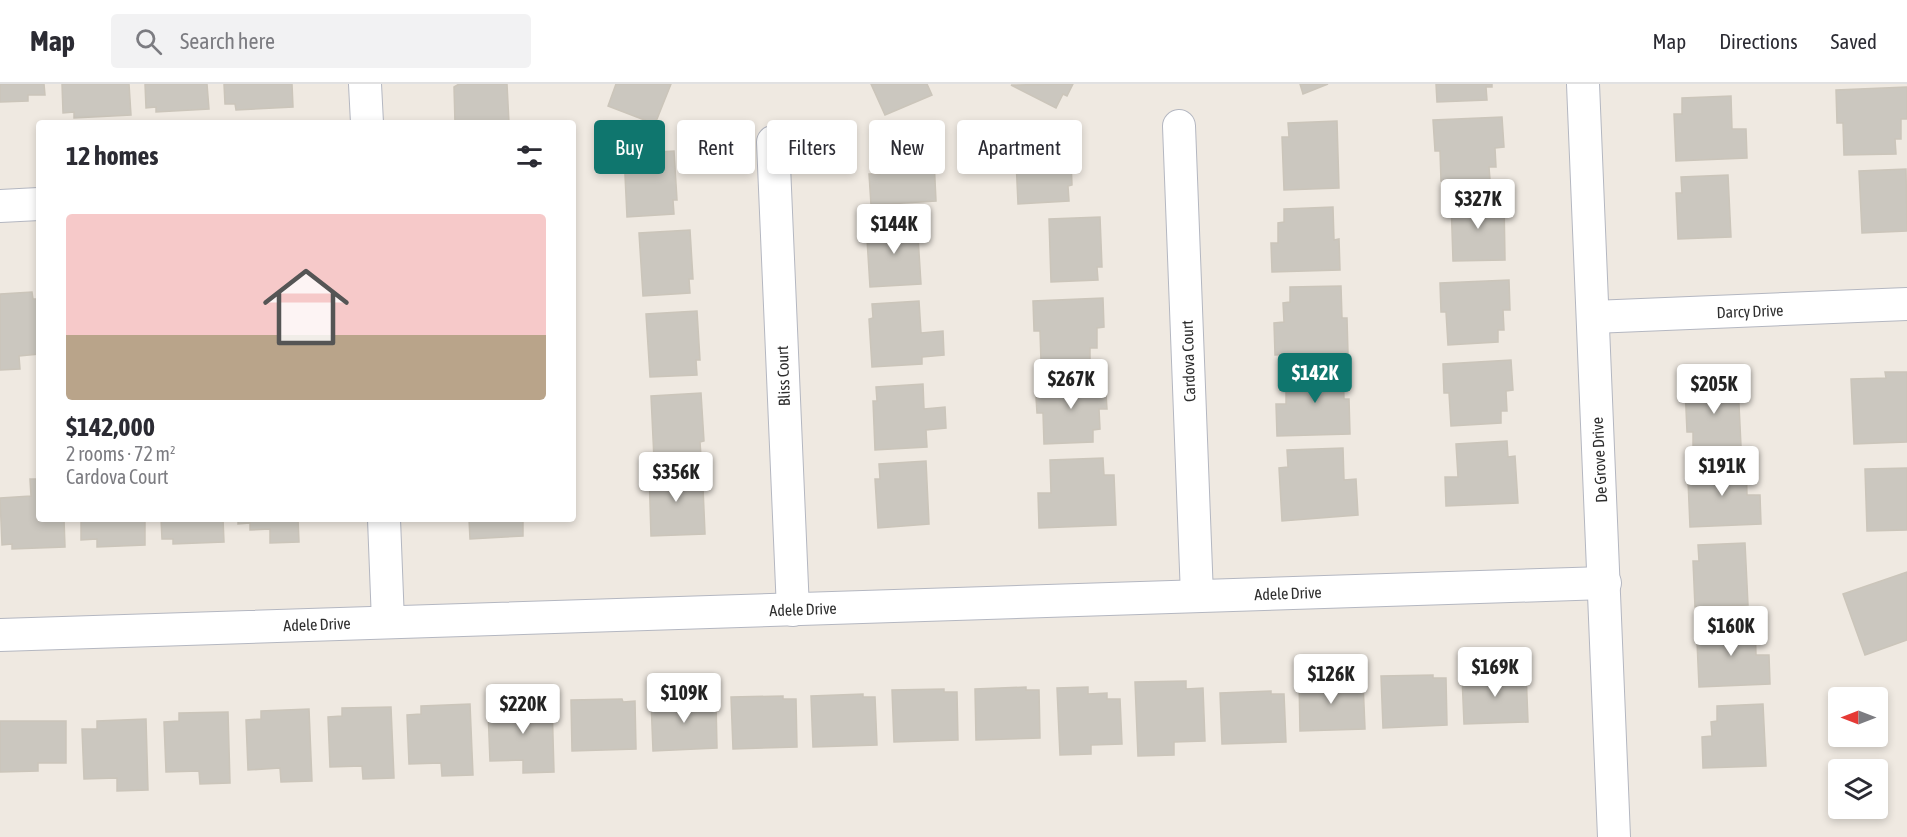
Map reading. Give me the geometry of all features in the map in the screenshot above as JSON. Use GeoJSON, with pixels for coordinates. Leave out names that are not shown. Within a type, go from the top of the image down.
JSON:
{"type":"FeatureCollection","features":[{"type":"Feature","properties":{"kind":"street"},"geometry":{"type":"LineString","coordinates":[[365,84],[367,120]]}},
{"type":"Feature","properties":{"kind":"street","name":"De Grove Drive"},"geometry":{"type":"LineString","coordinates":[[1583,84],[1614,837]]}},
{"type":"Feature","properties":{"kind":"street","name":"Cardova Court"},"geometry":{"type":"LineString","coordinates":[[1179,126],[1197,596]]}},
{"type":"Feature","properties":{"kind":"street","name":"Bliss Court"},"geometry":{"type":"LineString","coordinates":[[774,174],[793,610]]}},
{"type":"Feature","properties":{"kind":"street"},"geometry":{"type":"LineString","coordinates":[[0,206],[36,204]]}},
{"type":"Feature","properties":{"kind":"street","name":"Darcy Drive"},"geometry":{"type":"LineString","coordinates":[[1593,317],[1907,304]]}},
{"type":"Feature","properties":{"kind":"street"},"geometry":{"type":"LineString","coordinates":[[384,522],[388,622]]}},
{"type":"Feature","properties":{"kind":"street","name":"Adele Drive"},"geometry":{"type":"LineString","coordinates":[[0,635],[1605,583]]}},
{"type":"Feature","properties":{"kind":"building"},"geometry":{"type":"Polygon","coordinates":[[[0,84],[44,84],[45,95],[28,95],[28,101],[0,102],[0,84]]]}},
{"type":"Feature","properties":{"kind":"building"},"geometry":{"type":"Polygon","coordinates":[[[62,84],[129,84],[131,115],[74,118],[74,112],[63,113],[62,84]]]}},
{"type":"Feature","properties":{"kind":"building"},"geometry":{"type":"Polygon","coordinates":[[[145,84],[207,84],[209,109],[156,112],[156,107],[146,108],[145,84]]]}},
{"type":"Feature","properties":{"kind":"building"},"geometry":{"type":"Polygon","coordinates":[[[224,84],[292,84],[293,107],[236,110],[235,104],[225,104],[224,84]]]}},
{"type":"Feature","properties":{"kind":"building"},"geometry":{"type":"Polygon","coordinates":[[[459,84],[507,84],[509,120],[455,120],[454,87],[459,84]]]}},
{"type":"Feature","properties":{"kind":"building"},"geometry":{"type":"Polygon","coordinates":[[[616,84],[671,84],[657,120],[645,120],[608,106],[616,84]]]}},
{"type":"Feature","properties":{"kind":"building"},"geometry":{"type":"Polygon","coordinates":[[[871,84],[927,84],[932,95],[885,115],[871,84]]]}},
{"type":"Feature","properties":{"kind":"building"},"geometry":{"type":"Polygon","coordinates":[[[1073,84],[1067,96],[1063,94],[1056,108],[1011,85],[1073,84]]]}},
{"type":"Feature","properties":{"kind":"building"},"geometry":{"type":"Polygon","coordinates":[[[1300,84],[1328,84],[1303,94],[1300,84]]]}},
{"type":"Feature","properties":{"kind":"building"},"geometry":{"type":"Polygon","coordinates":[[[1436,84],[1492,84],[1492,87],[1486,87],[1487,100],[1437,102],[1436,84]]]}},
{"type":"Feature","properties":{"kind":"building"},"geometry":{"type":"Polygon","coordinates":[[[1907,87],[1907,119],[1901,119],[1901,139],[1895,139],[1896,154],[1844,155],[1843,123],[1837,123],[1836,90],[1907,87]]]}},
{"type":"Feature","properties":{"kind":"building"},"geometry":{"type":"Polygon","coordinates":[[[1731,96],[1732,129],[1746,129],[1747,158],[1676,161],[1674,114],[1682,114],[1682,98],[1731,96]]]}},
{"type":"Feature","properties":{"kind":"building"},"geometry":{"type":"Polygon","coordinates":[[[1502,117],[1504,147],[1495,148],[1496,167],[1489,167],[1490,180],[1441,181],[1440,151],[1435,151],[1433,120],[1502,117]]]}},
{"type":"Feature","properties":{"kind":"building"},"geometry":{"type":"Polygon","coordinates":[[[1337,121],[1339,188],[1284,190],[1282,137],[1289,137],[1288,123],[1337,121]]]}},
{"type":"Feature","properties":{"kind":"building"},"geometry":{"type":"Polygon","coordinates":[[[674,151],[677,200],[673,200],[674,214],[627,217],[625,174],[665,174],[665,152],[674,151]]]}},
{"type":"Feature","properties":{"kind":"building"},"geometry":{"type":"Polygon","coordinates":[[[1906,169],[1907,231],[1862,233],[1859,171],[1906,169]]]}},
{"type":"Feature","properties":{"kind":"building"},"geometry":{"type":"Polygon","coordinates":[[[869,174],[935,174],[936,201],[871,205],[869,174]]]}},
{"type":"Feature","properties":{"kind":"building"},"geometry":{"type":"Polygon","coordinates":[[[1017,174],[1072,174],[1072,185],[1068,186],[1069,201],[1018,204],[1017,174]]]}},
{"type":"Feature","properties":{"kind":"building"},"geometry":{"type":"Polygon","coordinates":[[[1728,175],[1731,237],[1678,239],[1676,193],[1682,193],[1681,177],[1728,175]]]}},
{"type":"Feature","properties":{"kind":"building"},"geometry":{"type":"Polygon","coordinates":[[[1504,199],[1505,260],[1453,261],[1451,200],[1504,199]]]}},
{"type":"Feature","properties":{"kind":"building"},"geometry":{"type":"Polygon","coordinates":[[[1333,207],[1334,240],[1339,239],[1340,270],[1272,272],[1271,243],[1278,243],[1278,223],[1284,222],[1284,209],[1333,207]]]}},
{"type":"Feature","properties":{"kind":"building"},"geometry":{"type":"Polygon","coordinates":[[[1100,217],[1102,267],[1097,267],[1098,280],[1051,282],[1049,219],[1100,217]]]}},
{"type":"Feature","properties":{"kind":"building"},"geometry":{"type":"Polygon","coordinates":[[[917,221],[921,284],[870,287],[867,239],[872,238],[871,224],[917,221]]]}},
{"type":"Feature","properties":{"kind":"building"},"geometry":{"type":"Polygon","coordinates":[[[690,230],[693,279],[689,279],[690,293],[643,296],[639,233],[690,230]]]}},
{"type":"Feature","properties":{"kind":"building"},"geometry":{"type":"Polygon","coordinates":[[[1509,280],[1510,310],[1503,310],[1504,330],[1498,330],[1498,342],[1448,345],[1446,312],[1441,312],[1440,283],[1509,280]]]}},
{"type":"Feature","properties":{"kind":"building"},"geometry":{"type":"Polygon","coordinates":[[[1341,286],[1342,318],[1347,318],[1348,353],[1275,355],[1274,323],[1284,322],[1283,303],[1290,302],[1290,287],[1341,286]]]}},
{"type":"Feature","properties":{"kind":"building"},"geometry":{"type":"Polygon","coordinates":[[[32,292],[33,299],[36,299],[36,354],[19,356],[20,369],[0,370],[0,294],[32,292]]]}},
{"type":"Feature","properties":{"kind":"building"},"geometry":{"type":"Polygon","coordinates":[[[1103,298],[1104,327],[1097,328],[1097,348],[1090,348],[1090,361],[1041,362],[1040,331],[1034,331],[1033,301],[1103,298]]]}},
{"type":"Feature","properties":{"kind":"building"},"geometry":{"type":"Polygon","coordinates":[[[919,301],[921,333],[943,331],[944,355],[922,357],[922,364],[872,367],[869,319],[873,318],[872,304],[919,301]]]}},
{"type":"Feature","properties":{"kind":"building"},"geometry":{"type":"Polygon","coordinates":[[[697,311],[700,360],[696,360],[697,375],[650,377],[646,314],[697,311]]]}},
{"type":"Feature","properties":{"kind":"building"},"geometry":{"type":"Polygon","coordinates":[[[1511,360],[1513,390],[1506,391],[1507,411],[1501,411],[1501,423],[1451,426],[1449,393],[1444,393],[1443,364],[1511,360]]]}},
{"type":"Feature","properties":{"kind":"building"},"geometry":{"type":"Polygon","coordinates":[[[1343,367],[1344,399],[1349,399],[1350,434],[1277,436],[1276,404],[1286,404],[1286,384],[1292,384],[1292,369],[1343,367]]]}},
{"type":"Feature","properties":{"kind":"building"},"geometry":{"type":"Polygon","coordinates":[[[1885,372],[1907,372],[1907,442],[1854,444],[1851,379],[1886,378],[1885,372]]]}},
{"type":"Feature","properties":{"kind":"building"},"geometry":{"type":"Polygon","coordinates":[[[1105,380],[1107,409],[1099,409],[1100,429],[1093,430],[1093,442],[1044,444],[1043,413],[1037,413],[1035,382],[1105,380]]]}},
{"type":"Feature","properties":{"kind":"building"},"geometry":{"type":"Polygon","coordinates":[[[923,384],[924,409],[945,407],[946,428],[926,430],[927,447],[875,450],[873,401],[877,401],[876,387],[923,384]]]}},
{"type":"Feature","properties":{"kind":"building"},"geometry":{"type":"Polygon","coordinates":[[[1738,384],[1741,446],[1693,448],[1693,432],[1687,432],[1685,386],[1738,384]]]}},
{"type":"Feature","properties":{"kind":"building"},"geometry":{"type":"Polygon","coordinates":[[[701,393],[704,441],[700,442],[701,456],[654,459],[651,396],[701,393]]]}},
{"type":"Feature","properties":{"kind":"building"},"geometry":{"type":"Polygon","coordinates":[[[1507,441],[1508,457],[1515,456],[1518,503],[1446,506],[1445,477],[1458,477],[1456,444],[1507,441]]]}},
{"type":"Feature","properties":{"kind":"building"},"geometry":{"type":"Polygon","coordinates":[[[1343,448],[1344,480],[1356,479],[1358,515],[1282,521],[1279,468],[1288,467],[1287,450],[1343,448]]]}},
{"type":"Feature","properties":{"kind":"building"},"geometry":{"type":"Polygon","coordinates":[[[1103,458],[1104,475],[1114,475],[1116,525],[1039,528],[1038,493],[1051,493],[1050,460],[1103,458]]]}},
{"type":"Feature","properties":{"kind":"building"},"geometry":{"type":"Polygon","coordinates":[[[926,461],[929,524],[878,528],[875,479],[880,479],[879,464],[926,461]]]}},
{"type":"Feature","properties":{"kind":"building"},"geometry":{"type":"Polygon","coordinates":[[[1746,462],[1747,495],[1760,495],[1761,524],[1690,527],[1688,480],[1696,480],[1696,464],[1746,462]]]}},
{"type":"Feature","properties":{"kind":"building"},"geometry":{"type":"Polygon","coordinates":[[[1907,468],[1907,530],[1867,531],[1865,469],[1907,468]]]}},
{"type":"Feature","properties":{"kind":"building"},"geometry":{"type":"Polygon","coordinates":[[[696,469],[696,487],[703,487],[705,534],[651,536],[649,470],[696,469]]]}},
{"type":"Feature","properties":{"kind":"building"},"geometry":{"type":"Polygon","coordinates":[[[30,479],[36,479],[36,522],[64,522],[65,547],[12,549],[12,544],[2,545],[0,498],[31,496],[30,479]]]}},
{"type":"Feature","properties":{"kind":"building"},"geometry":{"type":"Polygon","coordinates":[[[81,522],[145,522],[145,545],[97,547],[97,539],[81,540],[81,522]]]}},
{"type":"Feature","properties":{"kind":"building"},"geometry":{"type":"Polygon","coordinates":[[[161,522],[223,522],[224,542],[173,544],[173,539],[162,539],[161,522]]]}},
{"type":"Feature","properties":{"kind":"building"},"geometry":{"type":"Polygon","coordinates":[[[238,522],[298,522],[299,542],[270,543],[270,529],[250,530],[250,523],[238,524],[238,522]]]}},
{"type":"Feature","properties":{"kind":"building"},"geometry":{"type":"Polygon","coordinates":[[[469,522],[523,522],[523,536],[470,539],[469,522]]]}},
{"type":"Feature","properties":{"kind":"building"},"geometry":{"type":"Polygon","coordinates":[[[1745,543],[1748,605],[1695,607],[1693,561],[1699,561],[1698,545],[1745,543]]]}},
{"type":"Feature","properties":{"kind":"building"},"geometry":{"type":"Polygon","coordinates":[[[1907,572],[1907,640],[1865,655],[1843,594],[1907,572]]]}},
{"type":"Feature","properties":{"kind":"building"},"geometry":{"type":"Polygon","coordinates":[[[1755,623],[1756,655],[1769,655],[1770,684],[1699,687],[1697,641],[1705,640],[1705,625],[1755,623]]]}},
{"type":"Feature","properties":{"kind":"building"},"geometry":{"type":"Polygon","coordinates":[[[1526,671],[1528,722],[1464,724],[1462,676],[1475,676],[1475,673],[1526,671]]]}},
{"type":"Feature","properties":{"kind":"building"},"geometry":{"type":"Polygon","coordinates":[[[1433,675],[1433,678],[1446,678],[1447,725],[1383,728],[1381,676],[1433,675]]]}},
{"type":"Feature","properties":{"kind":"building"},"geometry":{"type":"Polygon","coordinates":[[[1350,678],[1350,682],[1363,681],[1365,729],[1300,731],[1299,680],[1350,678]]]}},
{"type":"Feature","properties":{"kind":"building"},"geometry":{"type":"Polygon","coordinates":[[[1186,681],[1186,689],[1203,688],[1205,741],[1174,742],[1174,755],[1138,756],[1135,682],[1186,681]]]}},
{"type":"Feature","properties":{"kind":"building"},"geometry":{"type":"Polygon","coordinates":[[[1026,687],[1026,690],[1039,690],[1040,738],[976,740],[975,689],[1026,687]]]}},
{"type":"Feature","properties":{"kind":"building"},"geometry":{"type":"Polygon","coordinates":[[[1088,687],[1088,694],[1107,693],[1107,699],[1120,699],[1122,744],[1091,745],[1091,754],[1060,755],[1057,688],[1088,687]]]}},
{"type":"Feature","properties":{"kind":"building"},"geometry":{"type":"Polygon","coordinates":[[[944,689],[944,692],[957,692],[958,740],[894,742],[892,690],[944,689]]]}},
{"type":"Feature","properties":{"kind":"building"},"geometry":{"type":"Polygon","coordinates":[[[1271,691],[1271,694],[1284,694],[1286,742],[1222,744],[1220,693],[1271,691]]]}},
{"type":"Feature","properties":{"kind":"building"},"geometry":{"type":"Polygon","coordinates":[[[863,694],[863,697],[875,697],[877,745],[813,747],[811,696],[863,694]]]}},
{"type":"Feature","properties":{"kind":"building"},"geometry":{"type":"Polygon","coordinates":[[[783,696],[783,699],[796,699],[797,747],[733,749],[731,697],[783,696]]]}},
{"type":"Feature","properties":{"kind":"building"},"geometry":{"type":"Polygon","coordinates":[[[703,698],[703,701],[716,701],[717,748],[653,751],[651,700],[703,698]]]}},
{"type":"Feature","properties":{"kind":"building"},"geometry":{"type":"Polygon","coordinates":[[[622,699],[623,702],[635,701],[636,749],[572,751],[571,700],[622,699]]]}},
{"type":"Feature","properties":{"kind":"building"},"geometry":{"type":"Polygon","coordinates":[[[552,701],[554,772],[523,773],[523,760],[490,761],[488,711],[503,711],[503,703],[552,701]]]}},
{"type":"Feature","properties":{"kind":"building"},"geometry":{"type":"Polygon","coordinates":[[[470,704],[473,775],[442,776],[441,763],[409,764],[407,715],[421,714],[421,706],[470,704]]]}},
{"type":"Feature","properties":{"kind":"building"},"geometry":{"type":"Polygon","coordinates":[[[1763,704],[1766,766],[1703,768],[1702,737],[1712,736],[1711,722],[1717,721],[1717,706],[1763,704]]]}},
{"type":"Feature","properties":{"kind":"building"},"geometry":{"type":"Polygon","coordinates":[[[391,707],[394,778],[363,779],[362,766],[330,767],[328,717],[342,716],[342,708],[391,707]]]}},
{"type":"Feature","properties":{"kind":"building"},"geometry":{"type":"Polygon","coordinates":[[[309,709],[312,781],[281,782],[280,768],[248,770],[246,720],[261,719],[261,711],[309,709]]]}},
{"type":"Feature","properties":{"kind":"building"},"geometry":{"type":"Polygon","coordinates":[[[228,712],[230,783],[200,784],[199,771],[166,772],[164,722],[179,721],[179,713],[228,712]]]}},
{"type":"Feature","properties":{"kind":"building"},"geometry":{"type":"Polygon","coordinates":[[[146,719],[148,790],[117,791],[117,778],[84,779],[82,729],[97,729],[97,721],[146,719]]]}},
{"type":"Feature","properties":{"kind":"building"},"geometry":{"type":"Polygon","coordinates":[[[0,721],[66,721],[66,763],[38,763],[38,771],[0,772],[0,721]]]}}]}
